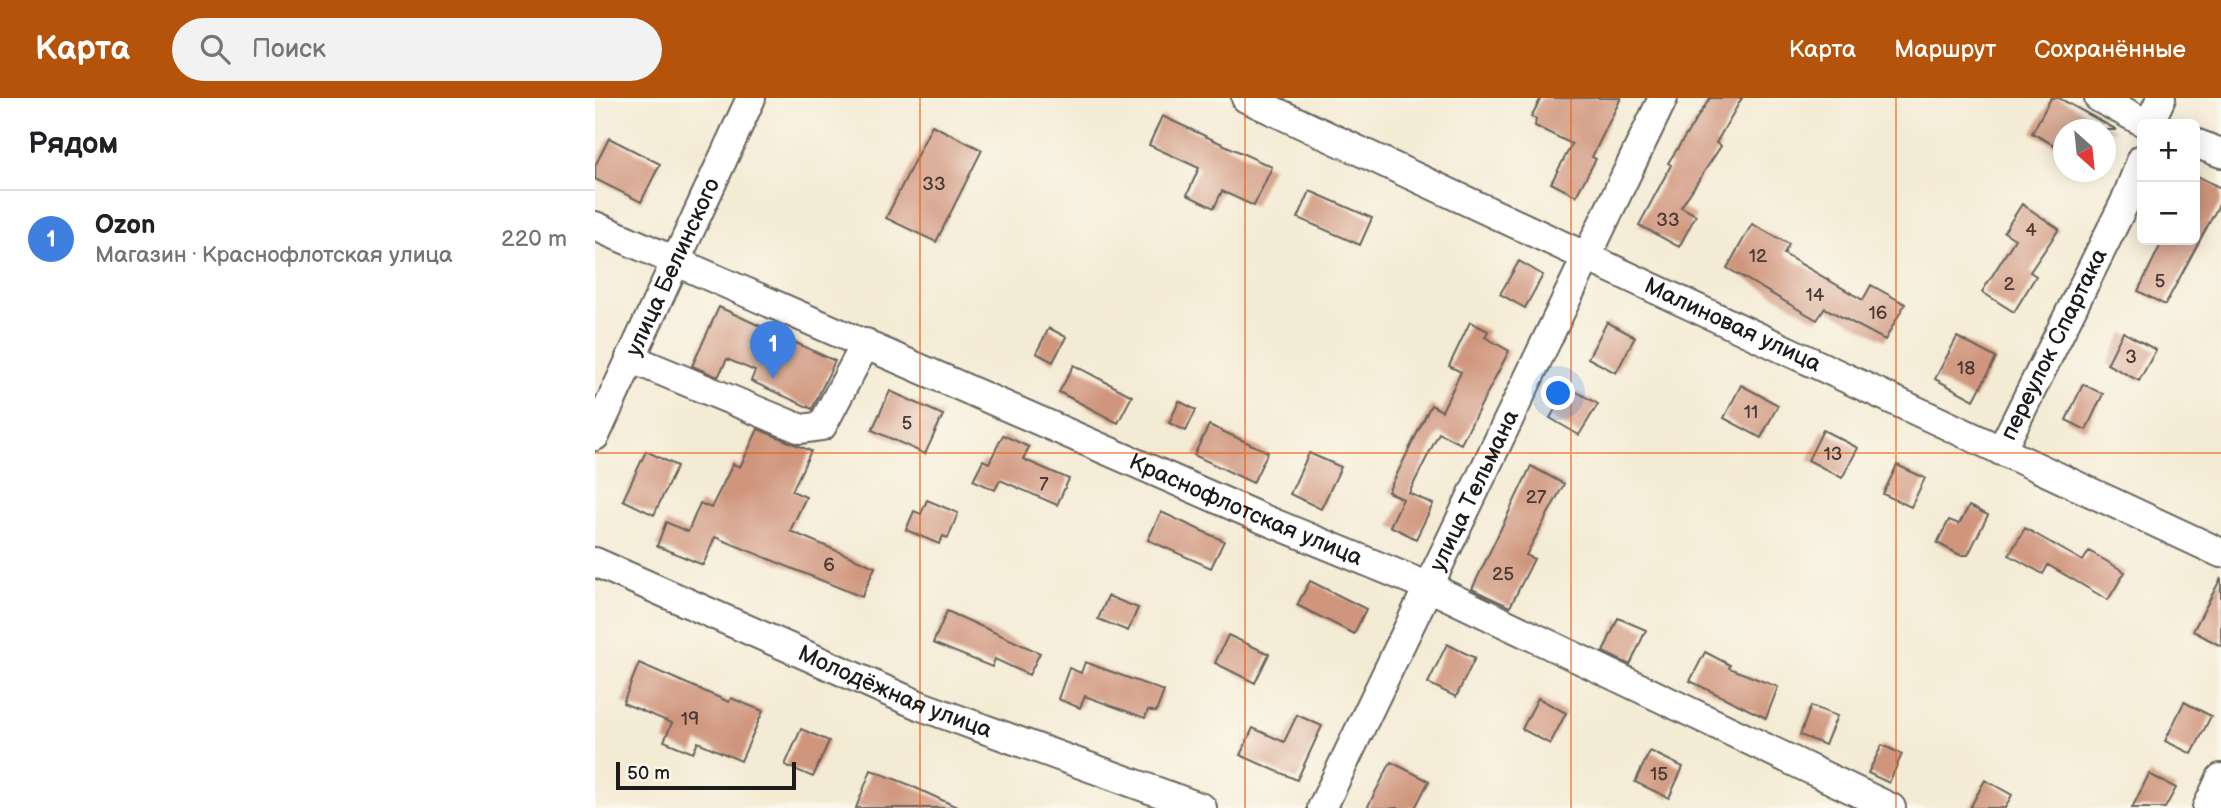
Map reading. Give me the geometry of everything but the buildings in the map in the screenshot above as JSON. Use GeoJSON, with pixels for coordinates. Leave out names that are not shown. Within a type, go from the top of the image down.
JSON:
{"type":"FeatureCollection","features":[{"type":"Feature","properties":{"kind":"street","name":"улица Белинского"},"geometry":{"type":"LineString","coordinates":[[595,436],[751,98]]}},
{"type":"Feature","properties":{"kind":"street","name":"Малиновая улица"},"geometry":{"type":"LineString","coordinates":[[1246,98],[2221,553]]}},
{"type":"Feature","properties":{"kind":"street","name":"улица Тельмана"},"geometry":{"type":"LineString","coordinates":[[1322,808],[1663,98]]}},
{"type":"Feature","properties":{"kind":"street"},"geometry":{"type":"LineString","coordinates":[[2099,98],[2139,119]]}},
{"type":"Feature","properties":{"kind":"street"},"geometry":{"type":"LineString","coordinates":[[2150,119],[2161,98]]}},
{"type":"Feature","properties":{"kind":"street"},"geometry":{"type":"LineString","coordinates":[[2200,145],[2221,153]]}},
{"type":"Feature","properties":{"kind":"street","name":"переулок Спартака"},"geometry":{"type":"LineString","coordinates":[[2001,452],[2125,202],[2137,172]]}},
{"type":"Feature","properties":{"kind":"street","name":"Краснофлотская улица"},"geometry":{"type":"LineString","coordinates":[[595,226],[1261,518],[1429,587],[1479,614],[1891,808]]}},
{"type":"Feature","properties":{"kind":"street"},"geometry":{"type":"LineString","coordinates":[[630,358],[801,429],[813,429],[822,426],[866,343]]}},
{"type":"Feature","properties":{"kind":"street","name":"Молодёжная улица"},"geometry":{"type":"LineString","coordinates":[[595,562],[921,706],[1202,808]]}},
{"type":"Feature","properties":{"kind":"street"},"geometry":{"type":"LineString","coordinates":[[2207,808],[2221,779]]}},
{"type":"Feature","properties":{"kind":"place","name":"Ozon"},"geometry":{"type":"Point","coordinates":[773,379]}}]}
